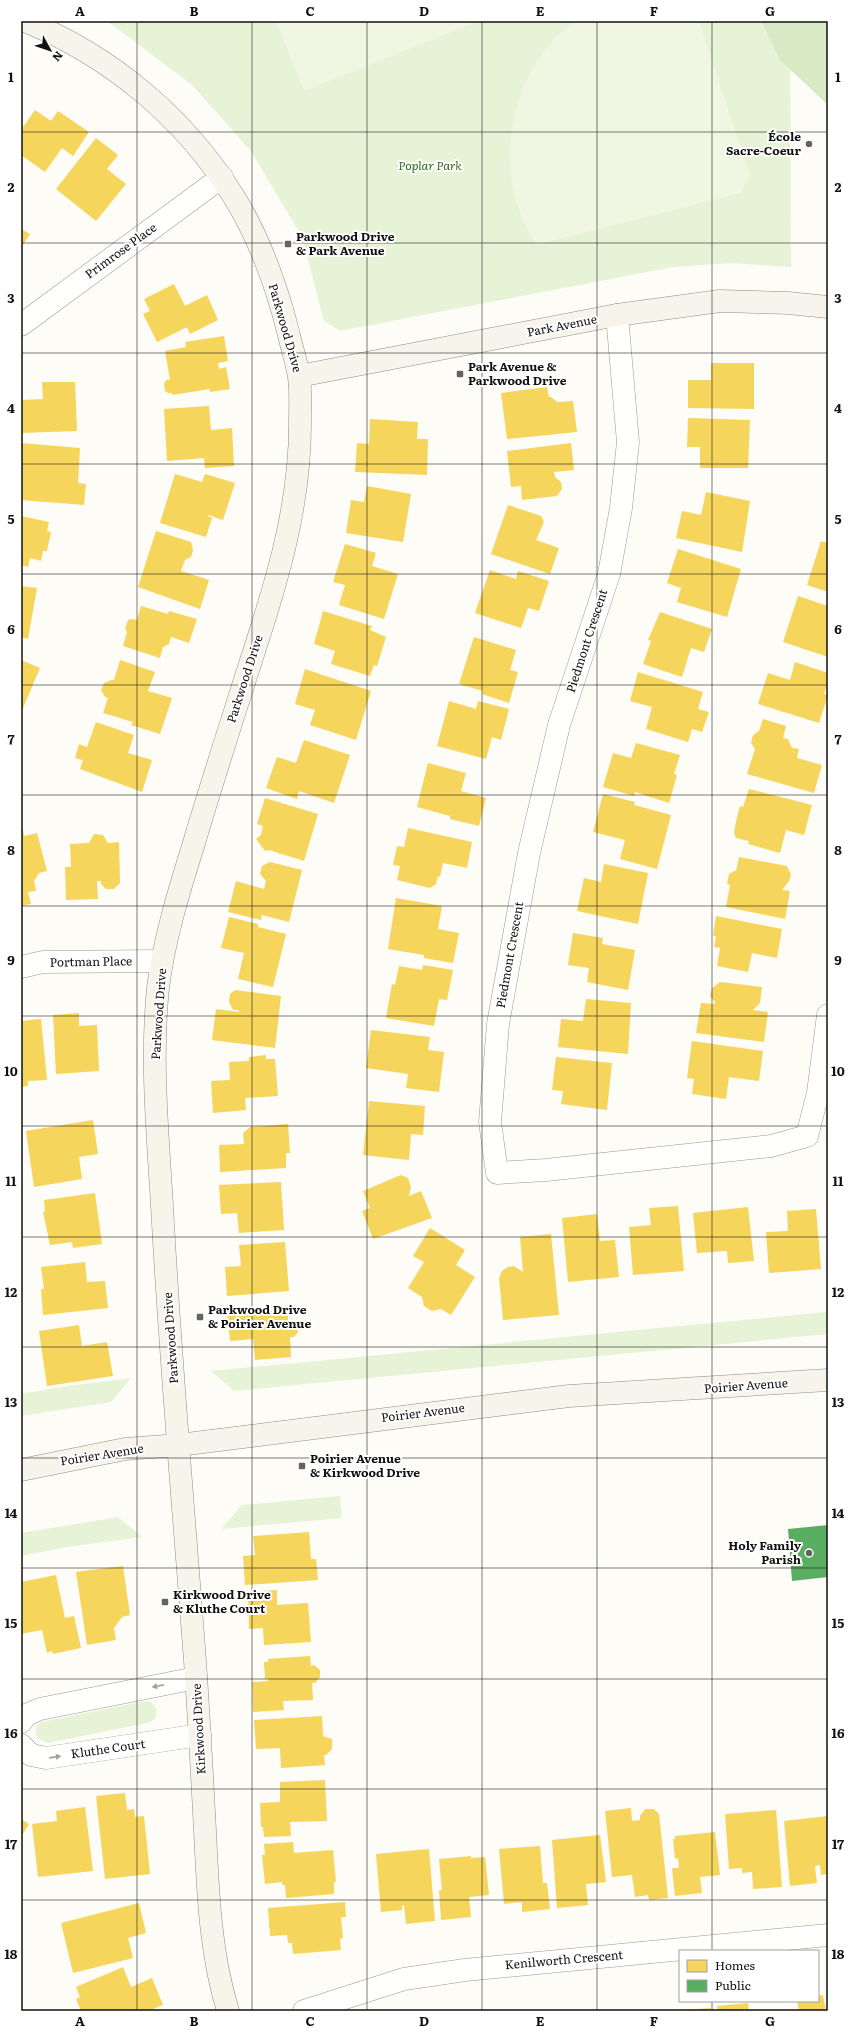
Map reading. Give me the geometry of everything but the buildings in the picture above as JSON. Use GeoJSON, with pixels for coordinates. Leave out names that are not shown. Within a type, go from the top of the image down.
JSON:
{"type":"FeatureCollection","features":[{"type":"Feature","properties":{"kind":"street","name":"Parkwood Drive"},"geometry":{"type":"LineString","coordinates":[[25,21],[69,41],[131,82],[176,122],[199,147],[222,177],[241,209],[258,243],[281,303],[299,376],[300,448],[293,512],[278,577],[210,787],[175,904],[162,961],[158,993],[155,1081],[168,1316],[179,1445]]}},
{"type":"Feature","properties":{"kind":"street","name":"Primrose Place"},"geometry":{"type":"LineString","coordinates":[[21,325],[222,177]]}},
{"type":"Feature","properties":{"kind":"street","name":"Park Avenue"},"geometry":{"type":"LineString","coordinates":[[299,376],[617,315],[720,301],[788,303],[828,307]]}},
{"type":"Feature","properties":{"kind":"street","name":"Piedmont Crescent"},"geometry":{"type":"LineString","coordinates":[[617,315],[628,442],[621,508],[609,574],[559,725],[528,860],[498,1024],[490,1122],[497,1173],[546,1170],[772,1146],[807,1136],[818,1093],[828,1015]]}},
{"type":"Feature","properties":{"kind":"street","name":"Portman Place"},"geometry":{"type":"LineString","coordinates":[[21,966],[43,962],[162,961]]}},
{"type":"Feature","properties":{"kind":"street","name":"Poirier Avenue"},"geometry":{"type":"LineString","coordinates":[[21,1470],[125,1450],[179,1445],[569,1396],[828,1380]]}},
{"type":"Feature","properties":{"kind":"street","name":"Kirkwood Drive"},"geometry":{"type":"LineString","coordinates":[[179,1445],[200,1735],[208,1905],[219,1981],[228,2011]]}},
{"type":"Feature","properties":{"kind":"street"},"geometry":{"type":"LineString","coordinates":[[21,1722],[26,1715],[40,1709],[196,1678]]}},
{"type":"Feature","properties":{"kind":"street","name":"Kluthe Court"},"geometry":{"type":"LineString","coordinates":[[21,1745],[31,1755],[46,1758],[200,1735]]}},
{"type":"Feature","properties":{"kind":"street","name":"Kenilworth Crescent"},"geometry":{"type":"LineString","coordinates":[[304,2011],[404,1979],[465,1970],[828,1935]]}},
{"type":"Feature","properties":{"kind":"green space","name":"Poplar Park"},"geometry":{"type":"Polygon","coordinates":[[[105,21],[790,21],[791,267],[731,263],[673,267],[340,331],[324,321],[302,237],[251,151],[192,85],[114,26],[105,21]]]}},
{"type":"Feature","properties":{"kind":"green space"},"geometry":{"type":"Polygon","coordinates":[[[276,21],[479,21],[304,91],[276,21]]]}},
{"type":"Feature","properties":{"kind":"green space"},"geometry":{"type":"Polygon","coordinates":[[[575,21],[699,21],[750,176],[740,193],[536,245],[518,207],[511,177],[510,152],[513,126],[518,102],[528,78],[540,56],[556,37],[575,21]]]}},
{"type":"Feature","properties":{"kind":"green space"},"geometry":{"type":"Polygon","coordinates":[[[761,21],[828,21],[828,105],[780,60],[761,21]]]}},
{"type":"Feature","properties":{"kind":"green space"},"geometry":{"type":"Polygon","coordinates":[[[828,1312],[828,1334],[234,1391],[211,1371],[828,1312]]]}},
{"type":"Feature","properties":{"kind":"green space"},"geometry":{"type":"Polygon","coordinates":[[[131,1378],[111,1402],[21,1416],[21,1394],[60,1387],[131,1378]]]}},
{"type":"Feature","properties":{"kind":"green space"},"geometry":{"type":"Polygon","coordinates":[[[340,1496],[342,1518],[221,1529],[242,1505],[340,1496]]]}},
{"type":"Feature","properties":{"kind":"green space"},"geometry":{"type":"Polygon","coordinates":[[[118,1517],[142,1537],[67,1547],[21,1556],[21,1533],[118,1517]]]}},
{"type":"Feature","properties":{"kind":"green space"},"geometry":{"type":"Polygon","coordinates":[[[146,1701],[151,1702],[157,1709],[155,1718],[151,1722],[48,1743],[38,1739],[36,1734],[36,1728],[41,1722],[146,1701]]]}},
{"type":"Feature","properties":{"kind":"place","name":"École Sacre-Coeur"},"geometry":{"type":"Point","coordinates":[809,144]}},
{"type":"Feature","properties":{"kind":"place","name":"Parkwood Drive & Park Avenue"},"geometry":{"type":"Point","coordinates":[288,244]}},
{"type":"Feature","properties":{"kind":"place","name":"Park Avenue & Parkwood Drive"},"geometry":{"type":"Point","coordinates":[460,374]}},
{"type":"Feature","properties":{"kind":"place","name":"Parkwood Drive & Poirier Avenue"},"geometry":{"type":"Point","coordinates":[200,1317]}},
{"type":"Feature","properties":{"kind":"place","name":"Poirier Avenue & Kirkwood Drive"},"geometry":{"type":"Point","coordinates":[302,1466]}},
{"type":"Feature","properties":{"kind":"place","name":"Holy Family Parish"},"geometry":{"type":"Point","coordinates":[809,1553]}},
{"type":"Feature","properties":{"kind":"place","name":"Kirkwood Drive & Kluthe Court"},"geometry":{"type":"Point","coordinates":[165,1602]}}]}
